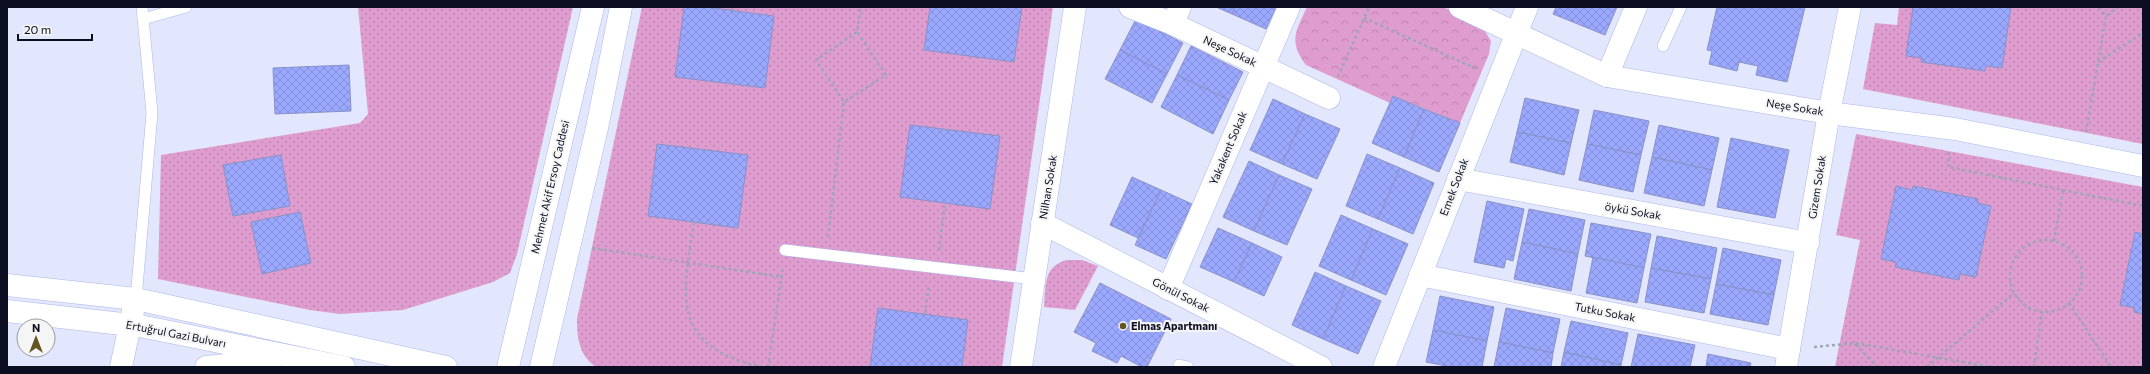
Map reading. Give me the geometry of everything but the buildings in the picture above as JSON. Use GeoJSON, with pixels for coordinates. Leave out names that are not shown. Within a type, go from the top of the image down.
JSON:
{"type":"FeatureCollection","features":[{"type":"Feature","properties":{"kind":"street","name":"Mehmet Akif Ersoy Caddesi"},"geometry":{"type":"LineString","coordinates":[[508,367],[593,7]]}},
{"type":"Feature","properties":{"kind":"street"},"geometry":{"type":"LineString","coordinates":[[540,367],[597,128],[621,7]]}},
{"type":"Feature","properties":{"kind":"street","name":"Nilhan Sokak"},"geometry":{"type":"LineString","coordinates":[[1021,367],[1075,7]]}},
{"type":"Feature","properties":{"kind":"street","name":"Neşe Sokak"},"geometry":{"type":"LineString","coordinates":[[1130,7],[1176,16],[1263,67],[1329,98]]}},
{"type":"Feature","properties":{"kind":"street","name":"Yakakent Sokak"},"geometry":{"type":"LineString","coordinates":[[1168,289],[1289,7]]}},
{"type":"Feature","properties":{"kind":"street","name":"Neşe Sokak"},"geometry":{"type":"LineString","coordinates":[[1460,7],[1607,76],[1829,113],[1955,129],[2143,166]]}},
{"type":"Feature","properties":{"kind":"street","name":"Emek Sokak"},"geometry":{"type":"LineString","coordinates":[[1384,367],[1526,7]]}},
{"type":"Feature","properties":{"kind":"street"},"geometry":{"type":"LineString","coordinates":[[1607,76],[1636,7]]}},
{"type":"Feature","properties":{"kind":"street","name":"Gizem Sokak"},"geometry":{"type":"LineString","coordinates":[[1788,358],[1829,113],[1850,7]]}},
{"type":"Feature","properties":{"kind":"street","name":"öykü Sokak"},"geometry":{"type":"LineString","coordinates":[[1458,179],[1808,243]]}},
{"type":"Feature","properties":{"kind":"street","name":"Gönül Sokak"},"geometry":{"type":"LineString","coordinates":[[1042,222],[1168,289],[1321,367]]}},
{"type":"Feature","properties":{"kind":"street","name":"Tutku Sokak"},"geometry":{"type":"LineString","coordinates":[[1420,275],[1788,358]]}},
{"type":"Feature","properties":{"kind":"street"},"geometry":{"type":"LineString","coordinates":[[7,285],[136,299],[437,365]]}},
{"type":"Feature","properties":{"kind":"street"},"geometry":{"type":"LineString","coordinates":[[121,367],[136,299]]}},
{"type":"Feature","properties":{"kind":"street","name":"Ertuğrul Gazi Bulvarı"},"geometry":{"type":"LineString","coordinates":[[7,311],[130,324],[344,367]]}},
{"type":"Feature","properties":{"kind":"street"},"geometry":{"type":"LineString","coordinates":[[206,367],[226,365],[270,367]]}},
{"type":"Feature","properties":{"kind":"lane"},"geometry":{"type":"LineString","coordinates":[[136,299],[152,113],[142,7]]}},
{"type":"Feature","properties":{"kind":"lane"},"geometry":{"type":"LineString","coordinates":[[143,19],[186,7]]}},
{"type":"Feature","properties":{"kind":"lane"},"geometry":{"type":"LineString","coordinates":[[1663,46],[1681,7]]}},
{"type":"Feature","properties":{"kind":"lane"},"geometry":{"type":"LineString","coordinates":[[785,250],[1034,279]]}},
{"type":"Feature","properties":{"kind":"path"},"geometry":{"type":"LineString","coordinates":[[844,102],[886,75],[857,32],[861,7]]}},
{"type":"Feature","properties":{"kind":"path"},"geometry":{"type":"LineString","coordinates":[[1329,98],[1369,7]]}},
{"type":"Feature","properties":{"kind":"path"},"geometry":{"type":"LineString","coordinates":[[2099,7],[2106,16]]}},
{"type":"Feature","properties":{"kind":"path"},"geometry":{"type":"LineString","coordinates":[[2082,154],[2106,16],[2118,7]]}},
{"type":"Feature","properties":{"kind":"path"},"geometry":{"type":"LineString","coordinates":[[1364,18],[1497,78]]}},
{"type":"Feature","properties":{"kind":"path"},"geometry":{"type":"LineString","coordinates":[[826,255],[844,102],[816,60],[857,32]]}},
{"type":"Feature","properties":{"kind":"path"},"geometry":{"type":"LineString","coordinates":[[2098,62],[2143,33]]}},
{"type":"Feature","properties":{"kind":"path"},"geometry":{"type":"LineString","coordinates":[[1948,167],[2143,206]]}},
{"type":"Feature","properties":{"kind":"path"},"geometry":{"type":"LineString","coordinates":[[2054,240],[2063,190]]}},
{"type":"Feature","properties":{"kind":"path"},"geometry":{"type":"LineString","coordinates":[[925,314],[945,203]]}},
{"type":"Feature","properties":{"kind":"path"},"geometry":{"type":"LineString","coordinates":[[694,222],[688,263],[685,301],[689,316],[698,333],[711,347],[725,356],[762,367]]}},
{"type":"Feature","properties":{"kind":"path"},"geometry":{"type":"LineString","coordinates":[[2042,240],[2054,240],[2065,245],[2074,253],[2080,264],[2082,276],[2080,288],[2069,303],[2054,311],[2042,312],[2030,309],[2021,302],[2014,293],[2010,282],[2010,270],[2017,254],[2031,243],[2042,240]]}},
{"type":"Feature","properties":{"kind":"path"},"geometry":{"type":"LineString","coordinates":[[570,244],[782,277]]}},
{"type":"Feature","properties":{"kind":"path"},"geometry":{"type":"LineString","coordinates":[[768,367],[785,250]]}},
{"type":"Feature","properties":{"kind":"path"},"geometry":{"type":"LineString","coordinates":[[1927,367],[2014,293]]}},
{"type":"Feature","properties":{"kind":"path"},"geometry":{"type":"LineString","coordinates":[[2069,303],[2112,367]]}},
{"type":"Feature","properties":{"kind":"path"},"geometry":{"type":"LineString","coordinates":[[2034,367],[2042,312]]}},
{"type":"Feature","properties":{"kind":"path"},"geometry":{"type":"LineString","coordinates":[[1855,343],[1877,367]]}},
{"type":"Feature","properties":{"kind":"path"},"geometry":{"type":"LineString","coordinates":[[1788,358],[1855,343],[1991,367]]}},
{"type":"Feature","properties":{"kind":"green space"},"geometry":{"type":"Polygon","coordinates":[[[358,7],[573,7],[517,254],[510,273],[493,282],[403,310],[340,314],[310,310],[158,279],[161,155],[360,123],[368,114],[358,7]]]}},
{"type":"Feature","properties":{"kind":"green space"},"geometry":{"type":"Polygon","coordinates":[[[642,7],[1053,7],[1002,367],[596,367],[590,363],[580,346],[577,319],[642,7]]]}},
{"type":"Feature","properties":{"kind":"green space"},"geometry":{"type":"Polygon","coordinates":[[[1307,7],[1443,7],[1466,17],[1483,28],[1491,41],[1489,54],[1460,123],[1393,96],[1390,103],[1306,65],[1300,57],[1297,49],[1296,36],[1307,7]]]}},
{"type":"Feature","properties":{"kind":"green space"},"geometry":{"type":"Polygon","coordinates":[[[1899,7],[2143,7],[2143,144],[1863,89],[1875,23],[1897,25],[1899,7]]]}},
{"type":"Feature","properties":{"kind":"green space"},"geometry":{"type":"Polygon","coordinates":[[[1856,134],[2143,187],[2143,367],[1835,367],[1860,240],[1836,235],[1856,134]]]}},
{"type":"Feature","properties":{"kind":"green space"},"geometry":{"type":"Polygon","coordinates":[[[1067,260],[1082,260],[1098,266],[1075,310],[1044,307],[1047,278],[1054,267],[1067,260]]]}},
{"type":"Feature","properties":{"kind":"place","name":"Elmas Apartmanı"},"geometry":{"type":"Point","coordinates":[1123,326]}}]}
